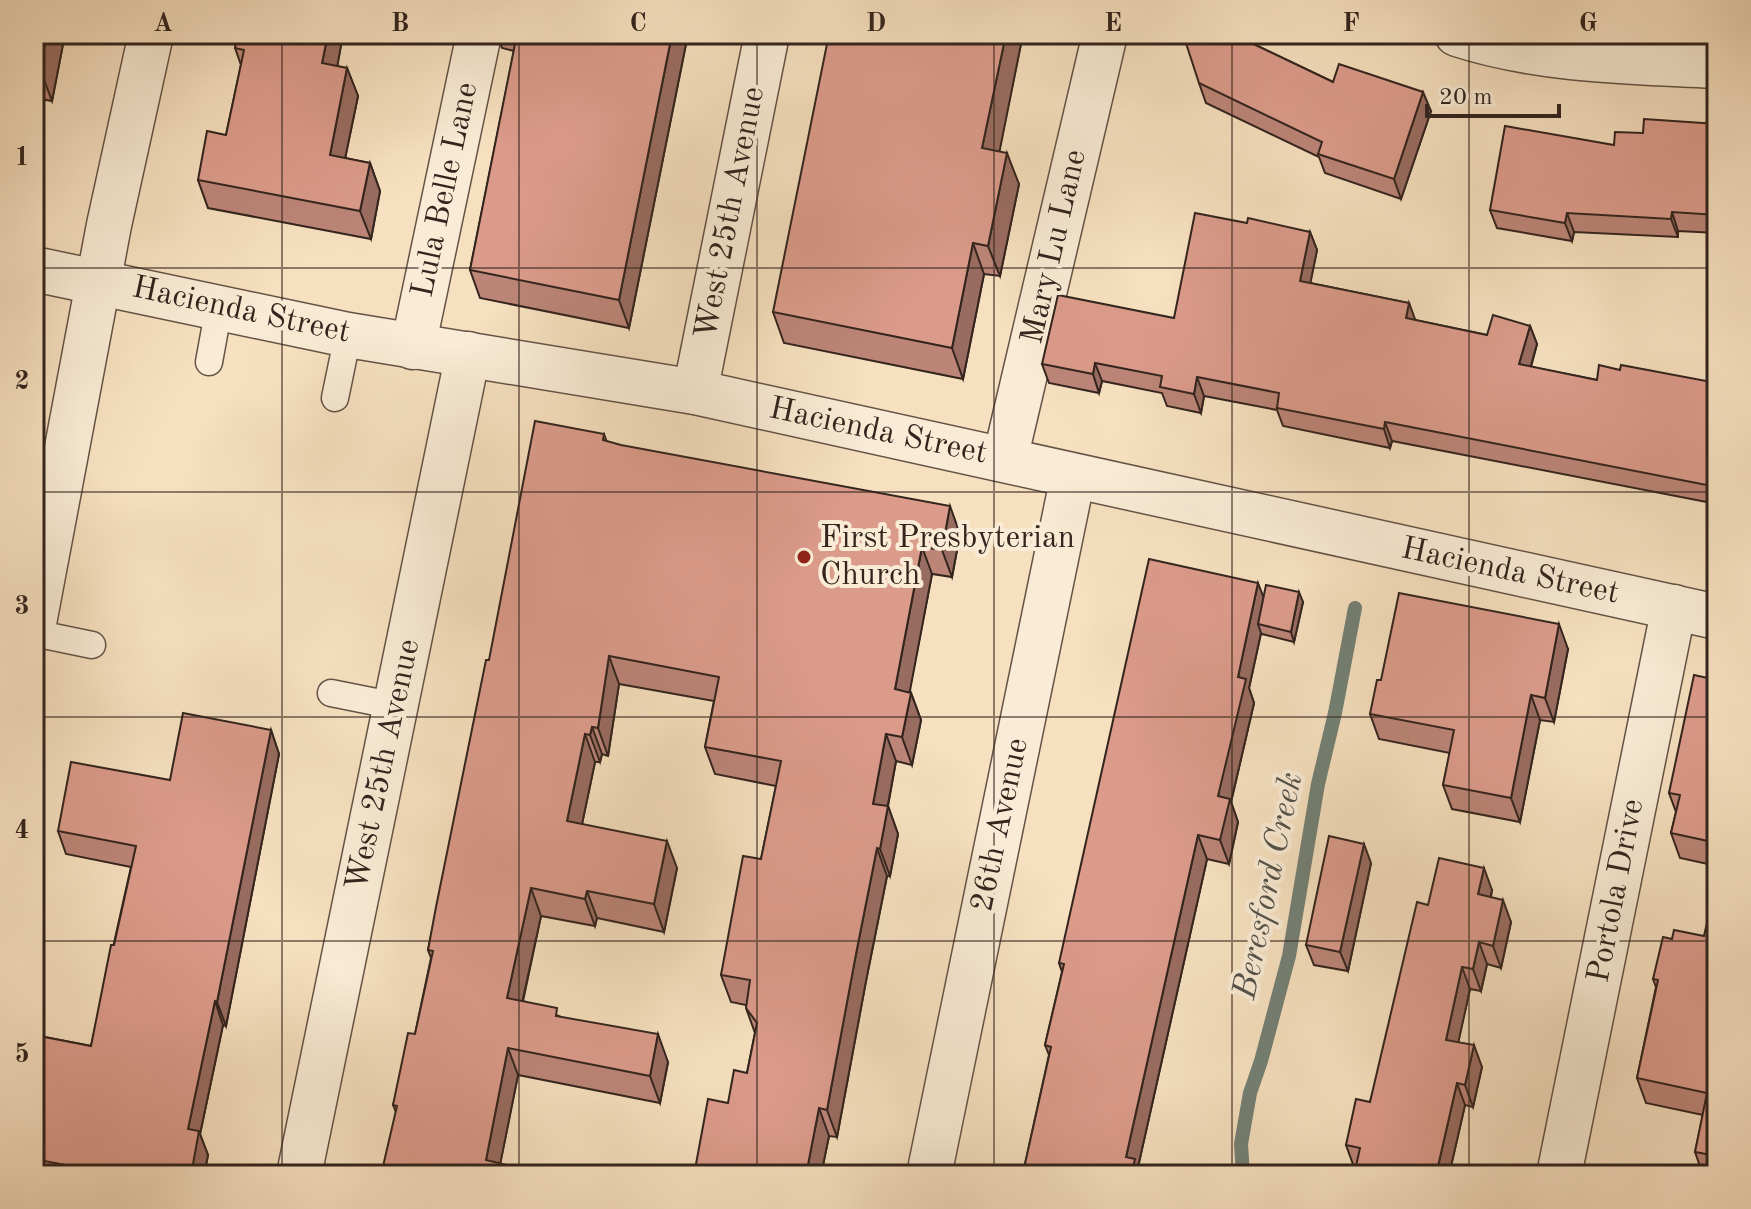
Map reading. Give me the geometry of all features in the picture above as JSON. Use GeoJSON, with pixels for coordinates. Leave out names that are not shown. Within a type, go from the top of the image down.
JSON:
{"type":"FeatureCollection","features":[{"type":"Feature","properties":{"kind":"street"},"geometry":{"type":"LineString","coordinates":[[34,623],[99,281],[151,34]]}},
{"type":"Feature","properties":{"kind":"street","name":"Lula Belle Lane"},"geometry":{"type":"LineString","coordinates":[[413,347],[479,34]]}},
{"type":"Feature","properties":{"kind":"street","name":"West 25th Avenue"},"geometry":{"type":"LineString","coordinates":[[695,392],[767,34]]}},
{"type":"Feature","properties":{"kind":"street","name":"Mary Lu Lane"},"geometry":{"type":"LineString","coordinates":[[1005,459],[1105,34]]}},
{"type":"Feature","properties":{"kind":"street"},"geometry":{"type":"LineString","coordinates":[[1457,34],[1505,49],[1554,56],[1717,66]]}},
{"type":"Feature","properties":{"kind":"street","name":"Hacienda Street"},"geometry":{"type":"LineString","coordinates":[[34,269],[348,335],[695,392],[1717,617]]}},
{"type":"Feature","properties":{"kind":"street","name":"West 25th Avenue"},"geometry":{"type":"LineString","coordinates":[[299,1175],[468,354]]}},
{"type":"Feature","properties":{"kind":"street","name":"26th Avenue"},"geometry":{"type":"LineString","coordinates":[[929,1175],[1073,476]]}},
{"type":"Feature","properties":{"kind":"street","name":"Portola Drive"},"geometry":{"type":"LineString","coordinates":[[1559,1175],[1674,607]]}},
{"type":"Feature","properties":{"kind":"lane"},"geometry":{"type":"LineString","coordinates":[[209,362],[219,307]]}},
{"type":"Feature","properties":{"kind":"lane"},"geometry":{"type":"LineString","coordinates":[[335,398],[348,335]]}},
{"type":"Feature","properties":{"kind":"lane"},"geometry":{"type":"LineString","coordinates":[[34,633],[92,645]]}},
{"type":"Feature","properties":{"kind":"lane"},"geometry":{"type":"LineString","coordinates":[[331,693],[396,706]]}},
{"type":"Feature","properties":{"kind":"building"},"geometry":{"type":"Polygon","coordinates":[[[34,34],[47,34],[40,69],[34,68],[34,34]]]}},
{"type":"Feature","properties":{"kind":"building"},"geometry":{"type":"Polygon","coordinates":[[[238,34],[328,34],[322,63],[347,68],[330,155],[370,163],[360,211],[198,180],[207,131],[226,135],[244,50],[235,48],[238,34]]]}},
{"type":"Feature","properties":{"kind":"building"},"geometry":{"type":"Polygon","coordinates":[[[517,34],[672,34],[619,300],[470,270],[517,34]]]}},
{"type":"Feature","properties":{"kind":"building"},"geometry":{"type":"Polygon","coordinates":[[[829,34],[1006,34],[982,148],[1007,153],[988,246],[973,243],[952,348],[773,312],[829,34]]]}},
{"type":"Feature","properties":{"kind":"building"},"geometry":{"type":"Polygon","coordinates":[[[1183,34],[1243,34],[1245,40],[1333,82],[1339,64],[1423,92],[1394,179],[1318,154],[1322,142],[1199,83],[1183,34]]]}},
{"type":"Feature","properties":{"kind":"building"},"geometry":{"type":"Polygon","coordinates":[[[1644,119],[1717,124],[1717,215],[1672,212],[1671,219],[1567,213],[1565,223],[1490,210],[1505,126],[1614,145],[1615,132],[1643,133],[1644,119]]]}},
{"type":"Feature","properties":{"kind":"building"},"geometry":{"type":"Polygon","coordinates":[[[1195,213],[1247,223],[1248,218],[1310,232],[1300,281],[1409,303],[1406,318],[1487,335],[1493,315],[1530,326],[1519,364],[1597,380],[1599,365],[1620,370],[1621,365],[1717,383],[1717,487],[1385,422],[1384,429],[1277,408],[1279,393],[1197,377],[1194,394],[1160,387],[1162,376],[1095,363],[1093,374],[1042,364],[1058,295],[1174,318],[1195,213]]]}},
{"type":"Feature","properties":{"kind":"building"},"geometry":{"type":"Polygon","coordinates":[[[535,421],[604,434],[603,440],[621,445],[950,506],[942,550],[922,547],[895,689],[911,693],[902,737],[886,734],[873,804],[888,806],[880,849],[877,848],[827,1110],[819,1108],[806,1175],[694,1175],[708,1099],[728,1103],[734,1070],[747,1073],[757,1023],[746,1008],[750,980],[721,975],[743,856],[761,859],[781,761],[705,747],[719,677],[609,656],[598,728],[592,727],[590,735],[585,734],[567,821],[667,841],[654,904],[587,891],[585,899],[531,888],[507,998],[557,1008],[556,1016],[658,1034],[650,1076],[508,1048],[486,1160],[515,1167],[513,1175],[381,1175],[397,1106],[393,1105],[408,1033],[415,1034],[433,951],[428,950],[436,907],[486,660],[489,660],[535,421]]]}},
{"type":"Feature","properties":{"kind":"building"},"geometry":{"type":"Polygon","coordinates":[[[1149,559],[1258,583],[1238,677],[1246,679],[1218,796],[1230,799],[1220,840],[1198,835],[1126,1157],[1135,1159],[1131,1175],[1020,1175],[1023,1173],[1051,1047],[1045,1045],[1064,964],[1059,963],[1149,559]]]}},
{"type":"Feature","properties":{"kind":"building"},"geometry":{"type":"Polygon","coordinates":[[[1266,585],[1299,592],[1291,632],[1258,624],[1266,585]]]}},
{"type":"Feature","properties":{"kind":"building"},"geometry":{"type":"Polygon","coordinates":[[[1399,593],[1559,624],[1545,698],[1531,695],[1511,798],[1443,785],[1454,730],[1370,714],[1377,680],[1381,680],[1399,593]]]}},
{"type":"Feature","properties":{"kind":"building"},"geometry":{"type":"Polygon","coordinates":[[[1694,675],[1717,680],[1717,843],[1671,833],[1680,795],[1669,793],[1694,675]]]}},
{"type":"Feature","properties":{"kind":"building"},"geometry":{"type":"Polygon","coordinates":[[[183,713],[271,730],[217,1002],[188,1129],[199,1131],[191,1175],[75,1175],[76,1167],[34,1159],[34,1035],[91,1046],[111,945],[114,945],[136,846],[58,831],[71,762],[170,780],[183,713]]]}},
{"type":"Feature","properties":{"kind":"building"},"geometry":{"type":"Polygon","coordinates":[[[1329,836],[1364,844],[1340,952],[1306,945],[1329,836]]]}},
{"type":"Feature","properties":{"kind":"building"},"geometry":{"type":"Polygon","coordinates":[[[1439,858],[1484,868],[1478,894],[1503,900],[1493,946],[1479,942],[1473,969],[1462,967],[1446,1040],[1474,1045],[1465,1085],[1457,1083],[1436,1175],[1354,1175],[1360,1148],[1346,1145],[1356,1099],[1370,1102],[1417,902],[1428,905],[1439,858]]]}},
{"type":"Feature","properties":{"kind":"building"},"geometry":{"type":"Polygon","coordinates":[[[1709,914],[1717,916],[1717,1156],[1695,1152],[1707,1093],[1637,1078],[1658,980],[1653,979],[1663,937],[1672,939],[1674,930],[1704,936],[1709,914]]]}},
{"type":"Feature","properties":{"kind":"waterway","name":"Beresford Creek"},"geometry":{"type":"LineString","coordinates":[[1243,1175],[1241,1144],[1250,1093],[1289,956],[1318,784],[1355,608]]}},
{"type":"Feature","properties":{"kind":"place","name":"First Presbyterian Church"},"geometry":{"type":"Point","coordinates":[804,557]}}]}
